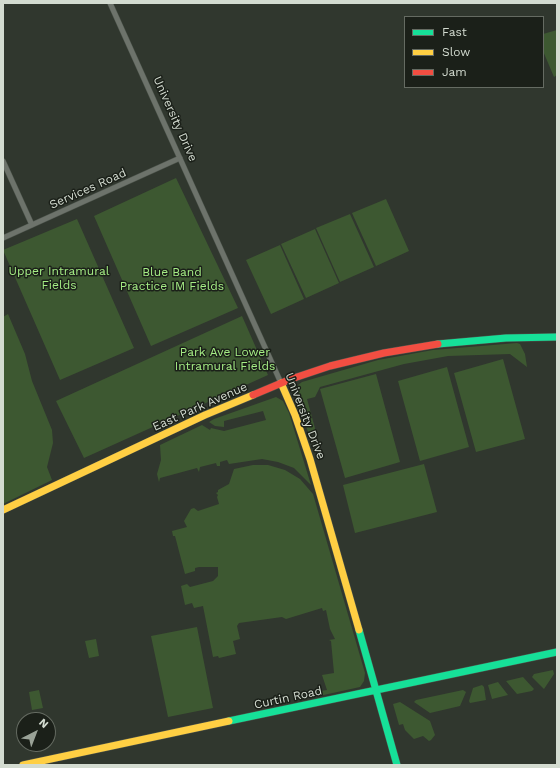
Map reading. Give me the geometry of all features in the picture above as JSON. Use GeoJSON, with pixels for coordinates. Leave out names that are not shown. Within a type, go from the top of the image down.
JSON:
{"type":"FeatureCollection","features":[{"type":"Feature","properties":{"kind":"main road","name":"East Park Avenue"},"geometry":{"type":"LineString","coordinates":[[3,510],[205,415],[330,366],[411,348],[466,340],[557,337]]}},
{"type":"Feature","properties":{"kind":"main road","name":"University Drive"},"geometry":{"type":"LineString","coordinates":[[281,384],[295,415],[310,459],[377,690],[397,765]]}},
{"type":"Feature","properties":{"kind":"main road","name":"Curtin Road"},"geometry":{"type":"LineString","coordinates":[[24,765],[557,652]]}},
{"type":"Feature","properties":{"kind":"street","name":"University Drive"},"geometry":{"type":"LineString","coordinates":[[110,3],[281,384]]}},
{"type":"Feature","properties":{"kind":"street","name":"Services Road"},"geometry":{"type":"LineString","coordinates":[[3,238],[180,158]]}},
{"type":"Feature","properties":{"kind":"street"},"geometry":{"type":"LineString","coordinates":[[3,161],[32,225]]}},
{"type":"Feature","properties":{"kind":"green space"},"geometry":{"type":"Polygon","coordinates":[[[557,30],[557,75],[554,77],[544,53],[544,34],[557,30]]]}},
{"type":"Feature","properties":{"kind":"green space","name":"Blue Band Practice IM Fields"},"geometry":{"type":"Polygon","coordinates":[[[176,178],[238,308],[151,346],[94,216],[176,178]]]}},
{"type":"Feature","properties":{"kind":"green space"},"geometry":{"type":"Polygon","coordinates":[[[386,199],[409,251],[376,266],[352,213],[386,199]]]}},
{"type":"Feature","properties":{"kind":"green space"},"geometry":{"type":"Polygon","coordinates":[[[350,214],[374,267],[340,282],[316,228],[350,214]]]}},
{"type":"Feature","properties":{"kind":"green space","name":"Upper Intramural Fields"},"geometry":{"type":"Polygon","coordinates":[[[77,219],[134,348],[60,380],[3,250],[77,219]]]}},
{"type":"Feature","properties":{"kind":"green space"},"geometry":{"type":"Polygon","coordinates":[[[315,229],[339,283],[306,298],[281,244],[315,229]]]}},
{"type":"Feature","properties":{"kind":"green space"},"geometry":{"type":"Polygon","coordinates":[[[280,245],[304,299],[271,314],[246,260],[280,245]]]}},
{"type":"Feature","properties":{"kind":"green space"},"geometry":{"type":"Polygon","coordinates":[[[8,314],[25,354],[32,381],[52,430],[53,443],[47,467],[52,480],[3,504],[3,317],[8,314]]]}},
{"type":"Feature","properties":{"kind":"green space","name":"Park Ave Lower Intramural Fields"},"geometry":{"type":"Polygon","coordinates":[[[242,316],[268,375],[84,458],[56,401],[242,316]]]}},
{"type":"Feature","properties":{"kind":"green space"},"geometry":{"type":"Polygon","coordinates":[[[517,343],[520,344],[525,354],[527,367],[510,354],[448,356],[404,364],[320,387],[315,397],[307,399],[316,432],[309,434],[295,399],[298,385],[302,382],[378,360],[433,350],[517,343]]]}},
{"type":"Feature","properties":{"kind":"green space"},"geometry":{"type":"Polygon","coordinates":[[[503,359],[525,439],[476,452],[454,373],[503,359]]]}},
{"type":"Feature","properties":{"kind":"green space"},"geometry":{"type":"Polygon","coordinates":[[[447,367],[469,447],[420,461],[398,381],[447,367]]]}},
{"type":"Feature","properties":{"kind":"green space"},"geometry":{"type":"Polygon","coordinates":[[[376,374],[400,462],[345,478],[320,389],[376,374]]]}},
{"type":"Feature","properties":{"kind":"green space"},"geometry":{"type":"Polygon","coordinates":[[[276,397],[283,401],[289,413],[311,485],[294,468],[278,462],[262,459],[229,464],[227,460],[220,462],[220,466],[217,466],[216,463],[200,467],[199,472],[197,468],[160,478],[159,482],[157,474],[161,460],[160,445],[202,425],[210,430],[211,428],[224,431],[266,420],[263,411],[224,421],[224,427],[215,426],[209,422],[276,397]]]}},
{"type":"Feature","properties":{"kind":"green space"},"geometry":{"type":"Polygon","coordinates":[[[424,464],[437,512],[355,533],[343,485],[424,464]]]}},
{"type":"Feature","properties":{"kind":"green space"},"geometry":{"type":"Polygon","coordinates":[[[253,465],[268,465],[285,470],[300,479],[313,494],[365,673],[364,681],[360,687],[319,696],[310,697],[310,694],[307,693],[327,690],[322,675],[334,673],[331,641],[329,640],[335,639],[330,629],[326,610],[323,611],[322,608],[286,619],[282,617],[239,623],[237,626],[240,639],[233,641],[236,654],[219,658],[218,656],[213,657],[203,606],[194,608],[192,603],[185,605],[181,586],[187,584],[190,587],[213,581],[218,576],[218,567],[199,567],[195,568],[195,571],[185,574],[175,536],[173,536],[172,531],[187,527],[184,521],[191,509],[194,508],[198,511],[219,504],[217,497],[218,495],[216,493],[218,490],[229,484],[234,469],[253,465]]]}},
{"type":"Feature","properties":{"kind":"green space"},"geometry":{"type":"Polygon","coordinates":[[[197,627],[213,708],[168,717],[151,636],[197,627]]]}},
{"type":"Feature","properties":{"kind":"green space"},"geometry":{"type":"Polygon","coordinates":[[[96,639],[99,656],[89,658],[85,641],[96,639]]]}},
{"type":"Feature","properties":{"kind":"green space"},"geometry":{"type":"Polygon","coordinates":[[[553,670],[554,674],[544,689],[532,677],[534,674],[553,670]]]}},
{"type":"Feature","properties":{"kind":"green space"},"geometry":{"type":"Polygon","coordinates":[[[523,677],[534,689],[532,691],[517,694],[506,681],[523,677]]]}},
{"type":"Feature","properties":{"kind":"green space"},"geometry":{"type":"Polygon","coordinates":[[[498,682],[508,695],[492,699],[488,685],[498,682]]]}},
{"type":"Feature","properties":{"kind":"green space"},"geometry":{"type":"Polygon","coordinates":[[[482,685],[484,687],[486,700],[470,703],[469,701],[473,688],[482,685]]]}},
{"type":"Feature","properties":{"kind":"green space"},"geometry":{"type":"Polygon","coordinates":[[[39,690],[43,708],[32,710],[29,692],[39,690]]]}},
{"type":"Feature","properties":{"kind":"green space"},"geometry":{"type":"Polygon","coordinates":[[[463,690],[466,692],[460,706],[430,713],[414,702],[416,700],[463,690]]]}},
{"type":"Feature","properties":{"kind":"green space"},"geometry":{"type":"Polygon","coordinates":[[[400,702],[430,721],[435,735],[431,740],[429,741],[423,736],[414,739],[405,730],[403,724],[399,725],[393,704],[400,702]]]}},
{"type":"Feature","properties":{"kind":"traffic: fast"},"geometry":{"type":"LineString","coordinates":[[438,344],[506,338],[557,337]]}},
{"type":"Feature","properties":{"kind":"traffic: fast"},"geometry":{"type":"LineString","coordinates":[[359,630],[397,765]]}},
{"type":"Feature","properties":{"kind":"traffic: fast"},"geometry":{"type":"LineString","coordinates":[[229,721],[557,652]]}},
{"type":"Feature","properties":{"kind":"traffic: slow"},"geometry":{"type":"LineString","coordinates":[[281,383],[295,415],[310,459],[359,630]]}},
{"type":"Feature","properties":{"kind":"traffic: slow"},"geometry":{"type":"LineString","coordinates":[[3,510],[205,415],[253,395]]}},
{"type":"Feature","properties":{"kind":"traffic: slow"},"geometry":{"type":"LineString","coordinates":[[23,765],[229,721]]}},
{"type":"Feature","properties":{"kind":"traffic: jam"},"geometry":{"type":"LineString","coordinates":[[253,395],[291,379],[330,366],[384,353],[438,344]]}}]}
